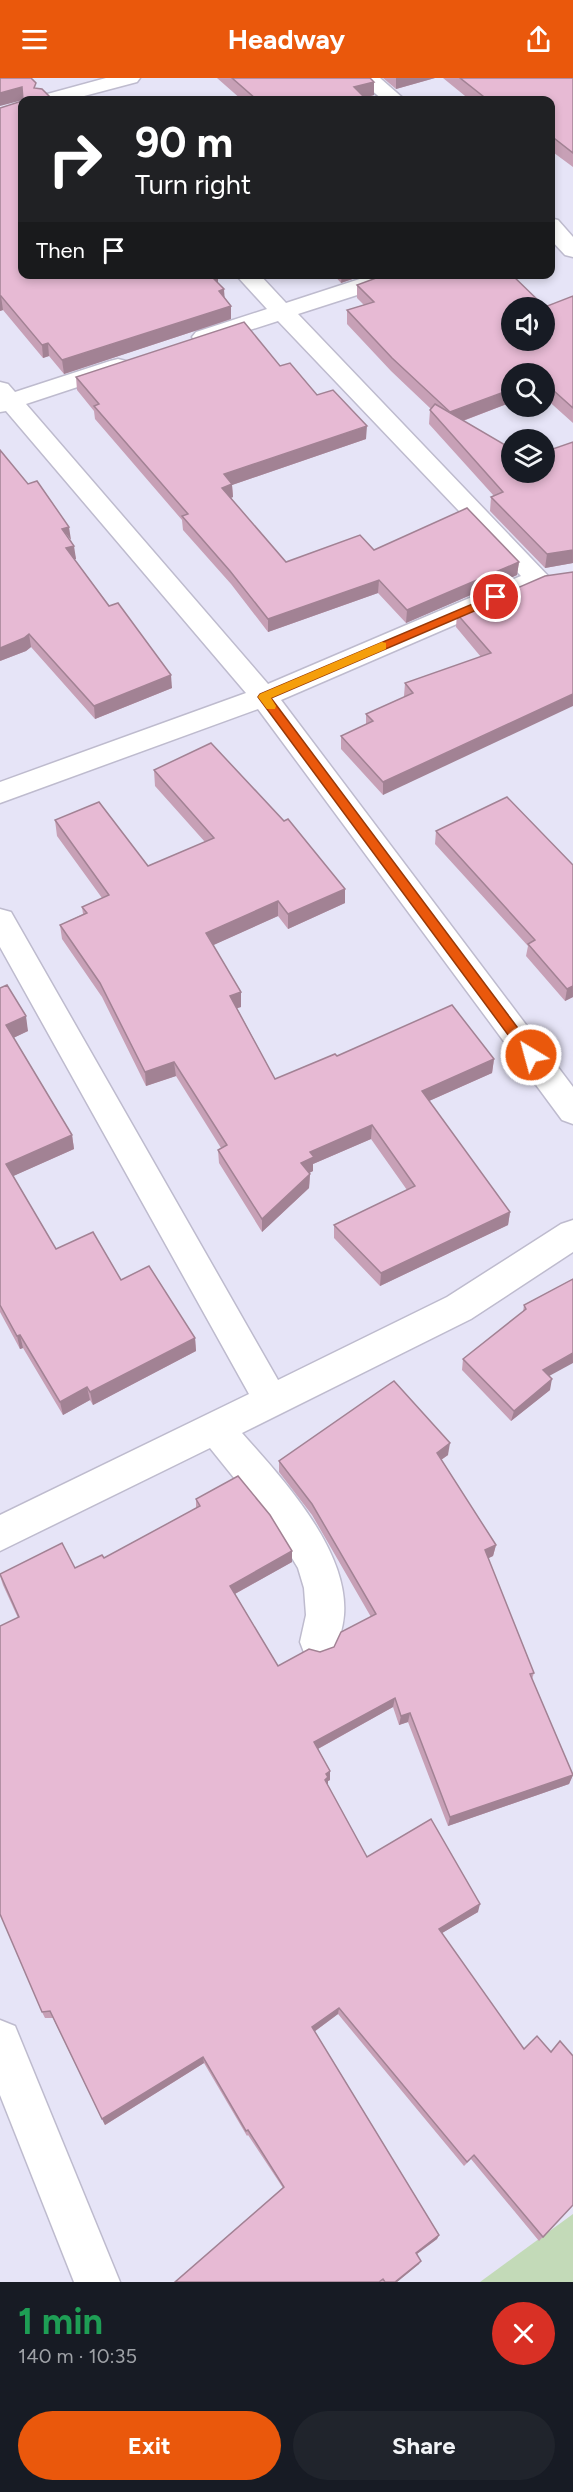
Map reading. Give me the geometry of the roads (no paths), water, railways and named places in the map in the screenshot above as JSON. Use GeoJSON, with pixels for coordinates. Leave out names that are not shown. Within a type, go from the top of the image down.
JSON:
{"type":"FeatureCollection","features":[{"type":"Feature","properties":{"kind":"street"},"geometry":{"type":"LineString","coordinates":[[57,96],[73,90],[130,78]]}},
{"type":"Feature","properties":{"kind":"street"},"geometry":{"type":"LineString","coordinates":[[367,78],[390,96]]}},
{"type":"Feature","properties":{"kind":"street"},"geometry":{"type":"LineString","coordinates":[[556,224],[573,250]]}},
{"type":"Feature","properties":{"kind":"street"},"geometry":{"type":"LineString","coordinates":[[0,793],[264,697],[550,577],[251,279]]}},
{"type":"Feature","properties":{"kind":"street"},"geometry":{"type":"LineString","coordinates":[[180,345],[384,279]]}},
{"type":"Feature","properties":{"kind":"street"},"geometry":{"type":"LineString","coordinates":[[135,360],[3,398],[264,697],[573,1112]]}},
{"type":"Feature","properties":{"kind":"street"},"geometry":{"type":"LineString","coordinates":[[0,920],[271,1400]]}},
{"type":"Feature","properties":{"kind":"street"},"geometry":{"type":"LineString","coordinates":[[0,1534],[459,1308],[573,1234]]}},
{"type":"Feature","properties":{"kind":"street"},"geometry":{"type":"LineString","coordinates":[[215,1428],[297,1530],[312,1559],[323,1588],[326,1610],[319,1642]]}},
{"type":"Feature","properties":{"kind":"street"},"geometry":{"type":"LineString","coordinates":[[0,2041],[97,2282]]}}]}
